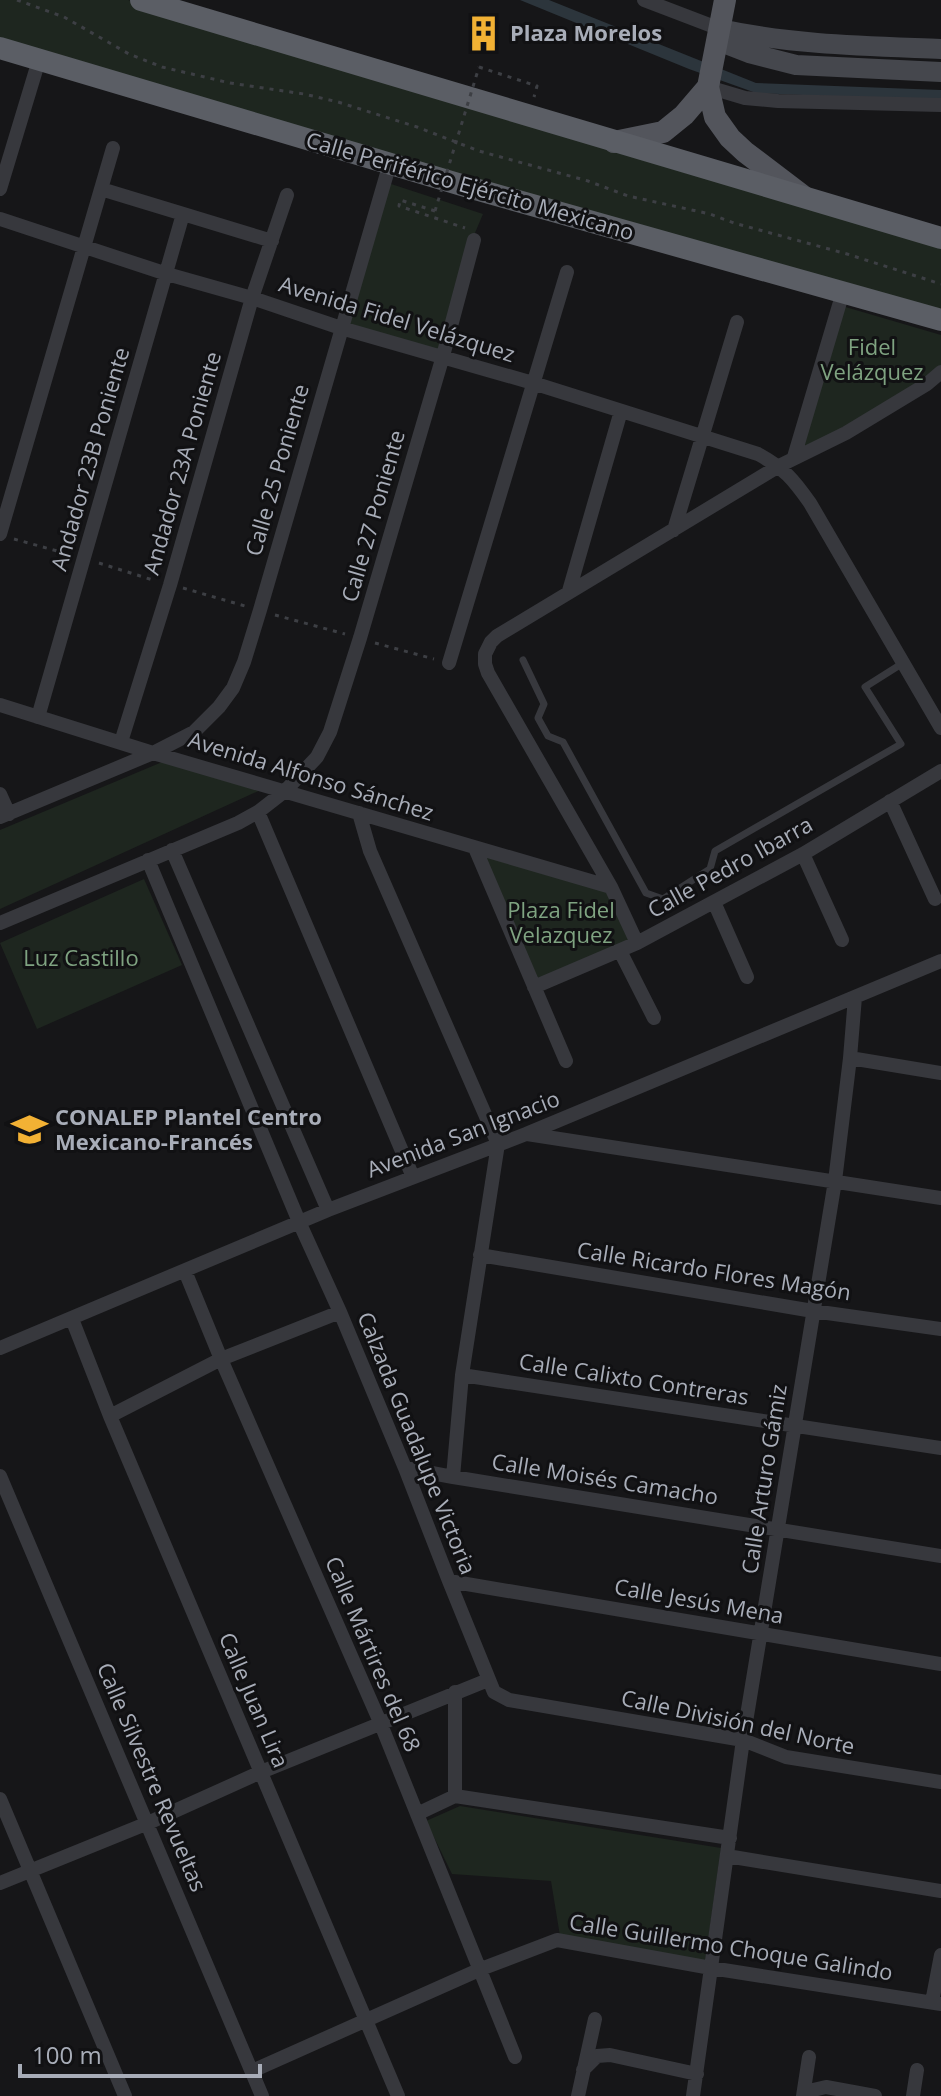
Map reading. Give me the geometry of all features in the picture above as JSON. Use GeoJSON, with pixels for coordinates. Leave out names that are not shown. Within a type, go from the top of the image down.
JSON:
{"type":"FeatureCollection","features":[{"type":"Feature","properties":{"kind":"highway"},"geometry":{"type":"LineString","coordinates":[[141,0],[941,238]]}},
{"type":"Feature","properties":{"kind":"highway","name":"Calle Periférico Ejército Mexicano"},"geometry":{"type":"LineString","coordinates":[[0,48],[475,189],[941,320]]}},
{"type":"Feature","properties":{"kind":"main road"},"geometry":{"type":"LineString","coordinates":[[725,0],[709,84],[715,117],[730,138],[806,199]]}},
{"type":"Feature","properties":{"kind":"main road"},"geometry":{"type":"LineString","coordinates":[[719,35],[941,49]]}},
{"type":"Feature","properties":{"kind":"main road"},"geometry":{"type":"LineString","coordinates":[[719,35],[749,53],[796,65],[941,72]]}},
{"type":"Feature","properties":{"kind":"main road"},"geometry":{"type":"LineString","coordinates":[[614,142],[663,132],[684,115],[709,84]]}},
{"type":"Feature","properties":{"kind":"street"},"geometry":{"type":"LineString","coordinates":[[644,0],[719,35]]}},
{"type":"Feature","properties":{"kind":"street"},"geometry":{"type":"LineString","coordinates":[[0,189],[39,60]]}},
{"type":"Feature","properties":{"kind":"street"},"geometry":{"type":"LineString","coordinates":[[709,84],[745,98],[778,101],[941,105]]}},
{"type":"Feature","properties":{"kind":"street"},"geometry":{"type":"LineString","coordinates":[[7,537],[113,148]]}},
{"type":"Feature","properties":{"kind":"street","name":"Calle 25 Poniente"},"geometry":{"type":"LineString","coordinates":[[4,816],[153,753],[194,732],[233,688],[260,610],[390,163]]}},
{"type":"Feature","properties":{"kind":"street"},"geometry":{"type":"LineString","coordinates":[[101,189],[272,241]]}},
{"type":"Feature","properties":{"kind":"street","name":"Andador 23A Poniente"},"geometry":{"type":"LineString","coordinates":[[121,742],[170,585],[252,298],[287,195]]}},
{"type":"Feature","properties":{"kind":"street","name":"Andador 23B Poniente"},"geometry":{"type":"LineString","coordinates":[[38,717],[183,214]]}},
{"type":"Feature","properties":{"kind":"street","name":"Avenida Fidel Velázquez"},"geometry":{"type":"LineString","coordinates":[[0,219],[341,328],[533,383],[758,454],[779,466]]}},
{"type":"Feature","properties":{"kind":"street","name":"Calle 27 Poniente"},"geometry":{"type":"LineString","coordinates":[[0,923],[238,823],[285,791],[317,757],[330,732],[360,638],[474,240]]}},
{"type":"Feature","properties":{"kind":"street"},"geometry":{"type":"LineString","coordinates":[[449,663],[567,272]]}},
{"type":"Feature","properties":{"kind":"street"},"geometry":{"type":"LineString","coordinates":[[794,457],[843,292]]}},
{"type":"Feature","properties":{"kind":"street"},"geometry":{"type":"LineString","coordinates":[[674,530],[737,322]]}},
{"type":"Feature","properties":{"kind":"street"},"geometry":{"type":"LineString","coordinates":[[637,943],[611,887],[488,673],[485,654],[491,642],[569,591],[794,457],[846,433],[927,384],[941,372]]}},
{"type":"Feature","properties":{"kind":"street"},"geometry":{"type":"LineString","coordinates":[[569,591],[621,411]]}},
{"type":"Feature","properties":{"kind":"street"},"geometry":{"type":"LineString","coordinates":[[779,466],[810,503],[941,728]]}},
{"type":"Feature","properties":{"kind":"street","name":"Avenida Alfonso Sánchez"},"geometry":{"type":"LineString","coordinates":[[1,706],[611,887]]}},
{"type":"Feature","properties":{"kind":"street","name":"Calle Pedro Ibarra"},"geometry":{"type":"LineString","coordinates":[[534,987],[637,943],[803,854],[941,771]]}},
{"type":"Feature","properties":{"kind":"street"},"geometry":{"type":"LineString","coordinates":[[0,794],[4,816]]}},
{"type":"Feature","properties":{"kind":"street"},"geometry":{"type":"LineString","coordinates":[[890,801],[935,899]]}},
{"type":"Feature","properties":{"kind":"street"},"geometry":{"type":"LineString","coordinates":[[258,812],[413,1177]]}},
{"type":"Feature","properties":{"kind":"street"},"geometry":{"type":"LineString","coordinates":[[359,813],[370,851],[498,1144],[462,1375],[453,1477]]}},
{"type":"Feature","properties":{"kind":"street"},"geometry":{"type":"LineString","coordinates":[[475,848],[566,1061]]}},
{"type":"Feature","properties":{"kind":"street"},"geometry":{"type":"LineString","coordinates":[[172,850],[328,1210]]}},
{"type":"Feature","properties":{"kind":"street"},"geometry":{"type":"LineString","coordinates":[[803,854],[842,940]]}},
{"type":"Feature","properties":{"kind":"street","name":"Calzada Guadalupe Victoria"},"geometry":{"type":"LineString","coordinates":[[148,860],[405,1468],[488,1680]]}},
{"type":"Feature","properties":{"kind":"street"},"geometry":{"type":"LineString","coordinates":[[714,902],[747,977]]}},
{"type":"Feature","properties":{"kind":"street"},"geometry":{"type":"LineString","coordinates":[[620,951],[654,1018]]}},
{"type":"Feature","properties":{"kind":"street","name":"Avenida San Ignacio"},"geometry":{"type":"LineString","coordinates":[[0,1348],[328,1210],[526,1134],[941,961]]}},
{"type":"Feature","properties":{"kind":"street","name":"Calle Arturo Gámiz"},"geometry":{"type":"LineString","coordinates":[[693,2096],[743,1740],[835,1181],[855,997]]}},
{"type":"Feature","properties":{"kind":"street"},"geometry":{"type":"LineString","coordinates":[[850,1058],[941,1073]]}},
{"type":"Feature","properties":{"kind":"street"},"geometry":{"type":"LineString","coordinates":[[526,1134],[941,1198]]}},
{"type":"Feature","properties":{"kind":"street","name":"Calle Ricardo Flores Magón"},"geometry":{"type":"LineString","coordinates":[[480,1255],[813,1311],[941,1329]]}},
{"type":"Feature","properties":{"kind":"street","name":"Calle Mártires del 68"},"geometry":{"type":"LineString","coordinates":[[185,1271],[380,1722],[515,2057]]}},
{"type":"Feature","properties":{"kind":"street"},"geometry":{"type":"LineString","coordinates":[[110,1416],[221,1359],[340,1312]]}},
{"type":"Feature","properties":{"kind":"street","name":"Calle Juan Lira"},"geometry":{"type":"LineString","coordinates":[[72,1319],[110,1416],[398,2096]]}},
{"type":"Feature","properties":{"kind":"street","name":"Calle Calixto Contreras"},"geometry":{"type":"LineString","coordinates":[[462,1375],[941,1448]]}},
{"type":"Feature","properties":{"kind":"street","name":"Calle Moisés Camacho"},"geometry":{"type":"LineString","coordinates":[[405,1468],[941,1556]]}},
{"type":"Feature","properties":{"kind":"street","name":"Calle Silvestre Revueltas"},"geometry":{"type":"LineString","coordinates":[[0,1476],[262,2096]]}},
{"type":"Feature","properties":{"kind":"street","name":"Calle Jesús Mena"},"geometry":{"type":"LineString","coordinates":[[449,1581],[941,1664]]}},
{"type":"Feature","properties":{"kind":"street"},"geometry":{"type":"LineString","coordinates":[[0,1883],[148,1823],[380,1722],[488,1680]]}},
{"type":"Feature","properties":{"kind":"street","name":"Calle División del Norte"},"geometry":{"type":"LineString","coordinates":[[488,1680],[494,1692],[509,1700],[743,1740],[786,1757],[941,1782]]}},
{"type":"Feature","properties":{"kind":"street"},"geometry":{"type":"LineString","coordinates":[[455,1692],[455,1796]]}},
{"type":"Feature","properties":{"kind":"street"},"geometry":{"type":"LineString","coordinates":[[417,1814],[455,1796],[730,1838]]}},
{"type":"Feature","properties":{"kind":"street"},"geometry":{"type":"LineString","coordinates":[[0,1799],[125,2096]]}},
{"type":"Feature","properties":{"kind":"street"},"geometry":{"type":"LineString","coordinates":[[727,1856],[941,1891]]}},
{"type":"Feature","properties":{"kind":"street","name":"Calle Guillermo Choque Galindo"},"geometry":{"type":"LineString","coordinates":[[252,2071],[481,1969],[557,1940],[936,2003]]}},
{"type":"Feature","properties":{"kind":"street"},"geometry":{"type":"LineString","coordinates":[[936,2003],[941,1955]]}},
{"type":"Feature","properties":{"kind":"street"},"geometry":{"type":"LineString","coordinates":[[578,2096],[595,2019]]}},
{"type":"Feature","properties":{"kind":"street"},"geometry":{"type":"LineString","coordinates":[[583,2070],[597,2056],[610,2055],[697,2074]]}},
{"type":"Feature","properties":{"kind":"street"},"geometry":{"type":"LineString","coordinates":[[806,2096],[809,2057]]}},
{"type":"Feature","properties":{"kind":"street"},"geometry":{"type":"LineString","coordinates":[[913,2096],[917,2070]]}},
{"type":"Feature","properties":{"kind":"street"},"geometry":{"type":"LineString","coordinates":[[806,2096],[813,2090],[826,2087],[875,2096]]}},
{"type":"Feature","properties":{"kind":"lane"},"geometry":{"type":"LineString","coordinates":[[523,660],[544,704],[538,718],[548,736],[563,742],[646,893],[663,899],[710,869],[715,851],[901,744],[865,687],[903,663]]}},
{"type":"Feature","properties":{"kind":"path"},"geometry":{"type":"LineString","coordinates":[[17,0],[64,17],[129,54],[162,67],[230,83],[338,102],[479,151],[588,181],[628,196],[710,214],[941,284]]}},
{"type":"Feature","properties":{"kind":"path"},"geometry":{"type":"LineString","coordinates":[[474,240],[464,227],[399,206],[400,200],[435,211],[479,67],[537,86],[528,116]]}},
{"type":"Feature","properties":{"kind":"path"},"geometry":{"type":"LineString","coordinates":[[7,537],[449,663]]}},
{"type":"Feature","properties":{"kind":"green space"},"geometry":{"type":"Polygon","coordinates":[[[0,0],[128,0],[546,126],[941,240],[941,316],[0,47],[0,0]]]}},
{"type":"Feature","properties":{"kind":"green space"},"geometry":{"type":"Polygon","coordinates":[[[385,182],[483,214],[472,240],[441,354],[343,327],[385,182]]]}},
{"type":"Feature","properties":{"kind":"green space","name":"Fidel Velázquez"},"geometry":{"type":"Polygon","coordinates":[[[842,306],[941,335],[941,366],[924,381],[800,452],[842,306]]]}},
{"type":"Feature","properties":{"kind":"green space"},"geometry":{"type":"Polygon","coordinates":[[[167,760],[265,788],[0,909],[0,830],[167,760]]]}},
{"type":"Feature","properties":{"kind":"green space","name":"Plaza Fidel Velazquez"},"geometry":{"type":"Polygon","coordinates":[[[475,848],[611,887],[637,943],[534,987],[475,848]]]}},
{"type":"Feature","properties":{"kind":"green space","name":"Luz Castillo"},"geometry":{"type":"Polygon","coordinates":[[[144,879],[182,965],[37,1029],[0,943],[144,879]]]}},
{"type":"Feature","properties":{"kind":"green space"},"geometry":{"type":"Polygon","coordinates":[[[460,1806],[721,1848],[705,1962],[560,1936],[551,1881],[452,1874],[426,1821],[460,1806]]]}},
{"type":"Feature","properties":{"kind":"shaded area"},"geometry":{"type":"Polygon","coordinates":[[[520,0],[549,0],[756,83],[941,90],[941,101],[756,93],[520,0]]]}},
{"type":"Feature","properties":{"kind":"place","name":"Plaza Morelos"},"geometry":{"type":"Point","coordinates":[484,33]}},
{"type":"Feature","properties":{"kind":"place","name":"CONALEP Plantel Centro Mexicano-Francés"},"geometry":{"type":"Point","coordinates":[29,1130]}}]}
